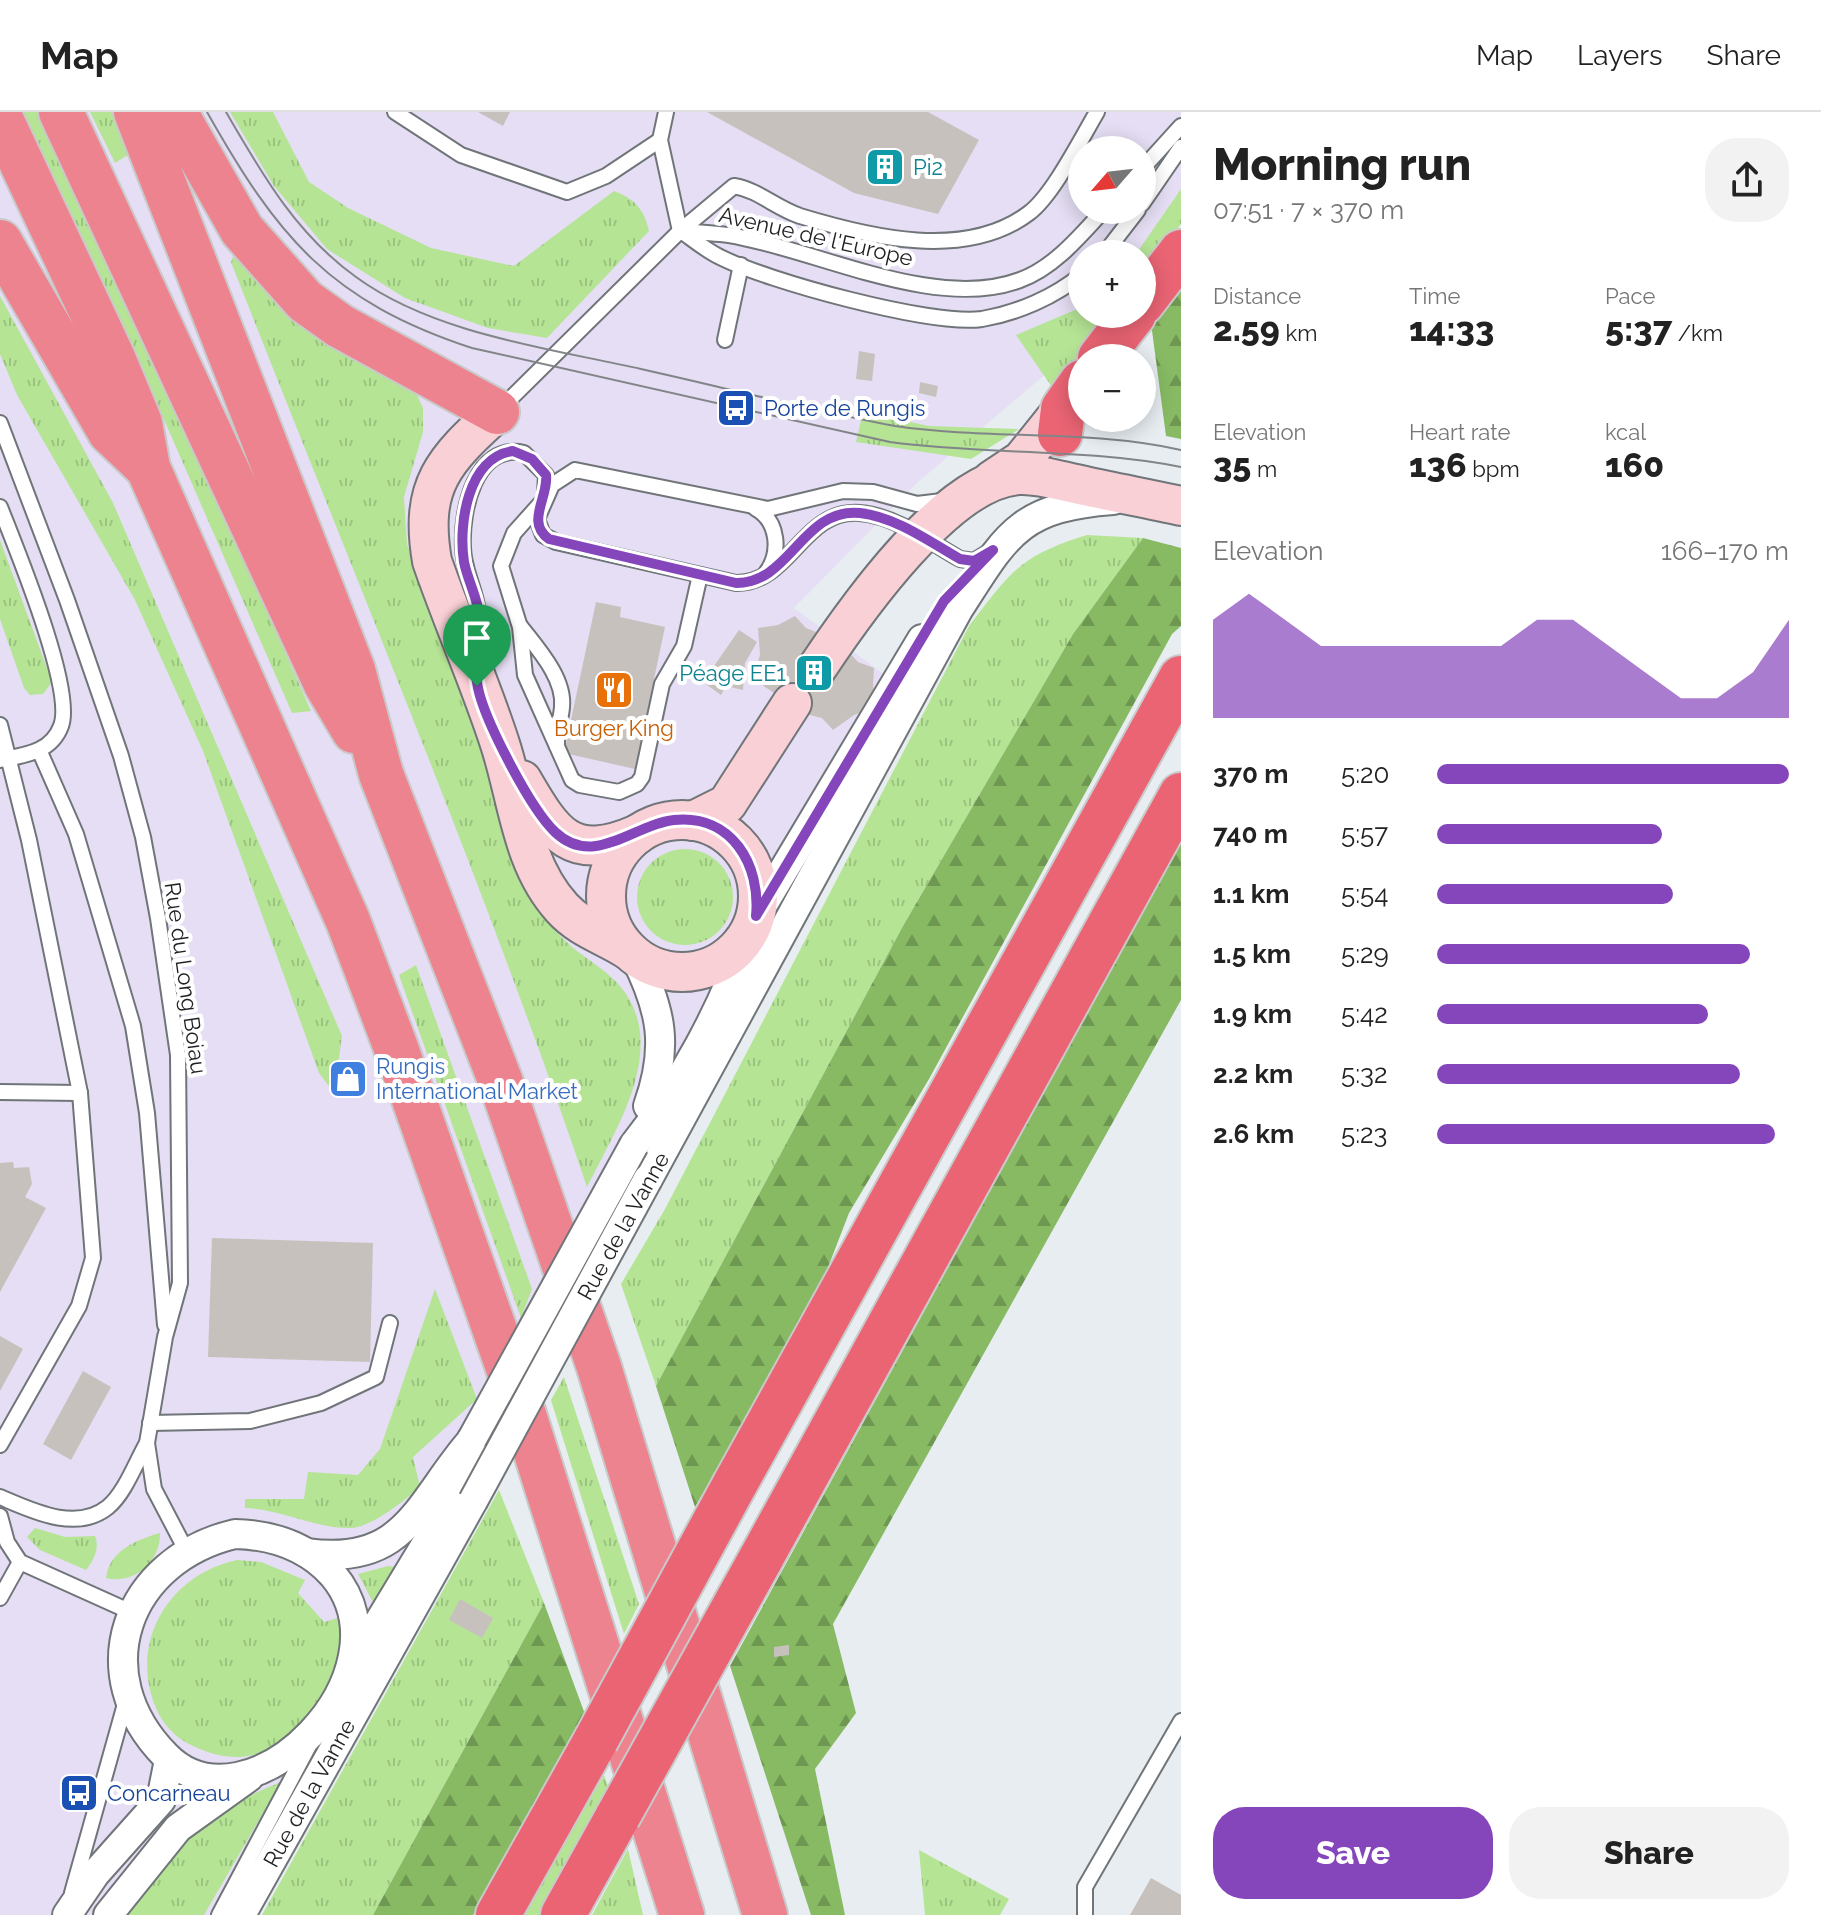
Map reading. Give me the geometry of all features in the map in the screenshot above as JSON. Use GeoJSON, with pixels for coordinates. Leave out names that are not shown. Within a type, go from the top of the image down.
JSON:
{"type":"FeatureCollection","features":[{"type":"Feature","properties":{"kind":"highway"},"geometry":{"type":"LineString","coordinates":[[61,112],[326,684],[381,774]]}},
{"type":"Feature","properties":{"kind":"highway"},"geometry":{"type":"LineString","coordinates":[[136,112],[353,670],[381,774],[500,1080],[599,1367],[765,1915]]}},
{"type":"Feature","properties":{"kind":"highway"},"geometry":{"type":"LineString","coordinates":[[175,112],[242,230],[305,301],[340,326],[497,412]]}},
{"type":"Feature","properties":{"kind":"highway"},"geometry":{"type":"LineString","coordinates":[[0,117],[113,358],[140,423],[148,468],[348,921],[396,1048],[520,1402],[682,1915]]}},
{"type":"Feature","properties":{"kind":"highway"},"geometry":{"type":"LineString","coordinates":[[0,242],[110,432],[148,468]]}},
{"type":"Feature","properties":{"kind":"highway"},"geometry":{"type":"LineString","coordinates":[[1156,285],[1181,252]]}},
{"type":"Feature","properties":{"kind":"highway"},"geometry":{"type":"LineString","coordinates":[[1111,344],[1123,328]]}},
{"type":"Feature","properties":{"kind":"highway"},"geometry":{"type":"LineString","coordinates":[[498,1915],[1181,678]]}},
{"type":"Feature","properties":{"kind":"highway"},"geometry":{"type":"LineString","coordinates":[[563,1915],[1181,795]]}},
{"type":"Feature","properties":{"kind":"main road"},"geometry":{"type":"LineString","coordinates":[[817,668],[857,608],[922,537],[959,500],[1022,460],[1068,409]]}},
{"type":"Feature","properties":{"kind":"main road"},"geometry":{"type":"LineString","coordinates":[[497,412],[453,451],[433,484],[427,530],[432,561],[500,744],[525,841],[550,892],[576,922],[662,970],[701,970],[735,951],[752,925],[758,894],[755,873],[746,854],[731,838],[693,821]]}},
{"type":"Feature","properties":{"kind":"main road"},"geometry":{"type":"LineString","coordinates":[[1068,422],[1065,463],[1084,494]]}},
{"type":"Feature","properties":{"kind":"main road"},"geometry":{"type":"LineString","coordinates":[[984,484],[1037,475],[1084,494],[1143,498],[1181,506]]}},
{"type":"Feature","properties":{"kind":"main road"},"geometry":{"type":"LineString","coordinates":[[500,744],[547,823],[568,841],[593,847],[638,834],[664,822],[693,821],[727,804],[792,703]]}},
{"type":"Feature","properties":{"kind":"main road"},"geometry":{"type":"LineString","coordinates":[[631,952],[615,932],[607,912],[606,889],[611,868],[622,849],[638,834]]}},
{"type":"Feature","properties":{"kind":"street","name":"Rue de la Vanne"},"geometry":{"type":"LineString","coordinates":[[634,1145],[659,1113],[733,977],[752,925],[944,601],[999,544],[1054,508],[1084,494]]}},
{"type":"Feature","properties":{"kind":"street","name":"Rue de la Vanne"},"geometry":{"type":"LineString","coordinates":[[241,1915],[473,1501],[958,610],[999,544]]}},
{"type":"Feature","properties":{"kind":"street"},"geometry":{"type":"LineString","coordinates":[[307,1553],[347,1556],[395,1535],[421,1512],[450,1465],[472,1439],[634,1145],[660,1072],[662,1038],[649,984],[631,952]]}},
{"type":"Feature","properties":{"kind":"street"},"geometry":{"type":"LineString","coordinates":[[108,1915],[178,1828],[255,1772],[297,1749],[322,1721],[351,1667],[466,1478],[472,1439]]}},
{"type":"Feature","properties":{"kind":"street"},"geometry":{"type":"LineString","coordinates":[[255,1772],[237,1777],[206,1776],[169,1760],[143,1727],[128,1693],[124,1650],[131,1612],[155,1578],[187,1552],[235,1534],[274,1538],[307,1553],[337,1581],[349,1601],[358,1638],[351,1667]]}},
{"type":"Feature","properties":{"kind":"street"},"geometry":{"type":"LineString","coordinates":[[67,1915],[95,1874],[161,1800],[169,1760]]}},
{"type":"Feature","properties":{"kind":"lane"},"geometry":{"type":"LineString","coordinates":[[395,112],[461,155],[567,192],[606,176],[660,140]]}},
{"type":"Feature","properties":{"kind":"lane"},"geometry":{"type":"LineString","coordinates":[[666,112],[660,140],[680,231]]}},
{"type":"Feature","properties":{"kind":"lane"},"geometry":{"type":"LineString","coordinates":[[497,412],[543,363],[680,231],[734,186],[750,189],[778,208],[857,234],[931,240],[987,235],[1031,213],[1064,168],[1097,112]]}},
{"type":"Feature","properties":{"kind":"lane"},"geometry":{"type":"LineString","coordinates":[[1156,154],[1181,126]]}},
{"type":"Feature","properties":{"kind":"lane"},"geometry":{"type":"LineString","coordinates":[[1156,184],[1181,147]]}},
{"type":"Feature","properties":{"kind":"lane","name":"Avenue de l'Europe"},"geometry":{"type":"LineString","coordinates":[[680,231],[731,235],[821,261],[953,289],[992,289],[1024,279],[1054,260],[1090,224]]}},
{"type":"Feature","properties":{"kind":"lane"},"geometry":{"type":"LineString","coordinates":[[1115,240],[1127,224]]}},
{"type":"Feature","properties":{"kind":"lane","name":"Avenue de l'Europe"},"geometry":{"type":"LineString","coordinates":[[680,231],[720,258],[808,288],[942,319],[982,319],[1032,305],[1068,283]]}},
{"type":"Feature","properties":{"kind":"lane"},"geometry":{"type":"LineString","coordinates":[[725,340],[741,265]]}},
{"type":"Feature","properties":{"kind":"lane","name":"Rue du Long Boiau"},"geometry":{"type":"LineString","coordinates":[[0,423],[67,600],[121,756],[143,837],[158,918],[178,1055],[182,1195],[180,1283],[165,1337],[147,1443],[154,1489],[187,1552]]}},
{"type":"Feature","properties":{"kind":"lane"},"geometry":{"type":"LineString","coordinates":[[477,686],[480,620],[463,548],[472,492],[484,465],[503,452],[524,453],[542,468],[547,479],[538,526],[543,535],[556,542],[736,583],[756,581],[777,568],[809,532],[857,512],[885,519],[966,561],[981,558],[999,544]]}},
{"type":"Feature","properties":{"kind":"lane"},"geometry":{"type":"LineString","coordinates":[[700,575],[684,646],[662,684],[642,777],[637,784],[610,793],[580,785],[566,771],[525,675],[520,627],[503,578],[503,556],[514,533],[557,480],[582,470],[752,507],[776,508],[858,491],[929,504],[984,484]]}},
{"type":"Feature","properties":{"kind":"lane"},"geometry":{"type":"LineString","coordinates":[[0,507],[63,692],[62,725],[40,752],[5,759]]}},
{"type":"Feature","properties":{"kind":"lane"},"geometry":{"type":"LineString","coordinates":[[752,507],[766,516],[776,543],[769,569],[756,581]]}},
{"type":"Feature","properties":{"kind":"lane"},"geometry":{"type":"LineString","coordinates":[[520,627],[547,661],[560,691],[562,704],[556,743],[559,755]]}},
{"type":"Feature","properties":{"kind":"lane"},"geometry":{"type":"LineString","coordinates":[[0,725],[80,1093],[93,1229],[93,1258],[86,1287],[0,1445]]}},
{"type":"Feature","properties":{"kind":"lane"},"geometry":{"type":"LineString","coordinates":[[40,752],[76,834],[133,1026],[147,1113],[165,1337]]}},
{"type":"Feature","properties":{"kind":"lane"},"geometry":{"type":"LineString","coordinates":[[0,1092],[80,1093]]}},
{"type":"Feature","properties":{"kind":"lane"},"geometry":{"type":"LineString","coordinates":[[150,1423],[250,1421],[321,1403],[376,1377],[390,1323]]}},
{"type":"Feature","properties":{"kind":"lane"},"geometry":{"type":"LineString","coordinates":[[0,1497],[56,1517],[70,1519],[97,1513],[115,1497],[147,1443]]}},
{"type":"Feature","properties":{"kind":"lane"},"geometry":{"type":"LineString","coordinates":[[0,1516],[7,1542],[20,1562],[131,1612]]}},
{"type":"Feature","properties":{"kind":"lane"},"geometry":{"type":"LineString","coordinates":[[0,1598],[20,1562]]}},
{"type":"Feature","properties":{"kind":"lane"},"geometry":{"type":"LineString","coordinates":[[67,1915],[128,1693]]}},
{"type":"Feature","properties":{"kind":"lane"},"geometry":{"type":"LineString","coordinates":[[219,1915],[322,1721]]}},
{"type":"Feature","properties":{"kind":"lane"},"geometry":{"type":"LineString","coordinates":[[1085,1915],[1085,1887],[1181,1721]]}},
{"type":"Feature","properties":{"kind":"shaded area","name":"Rungis International Market"},"geometry":{"type":"Polygon","coordinates":[[[0,112],[1181,112],[1181,198],[1149,240],[1068,240],[1068,328],[1075,328],[1054,367],[918,482],[794,608],[905,690],[231,1915],[0,1915],[0,112]]]}},
{"type":"Feature","properties":{"kind":"green space"},"geometry":{"type":"Polygon","coordinates":[[[17,112],[46,112],[311,711],[292,713],[138,360],[17,112]]]}},
{"type":"Feature","properties":{"kind":"green space"},"geometry":{"type":"Polygon","coordinates":[[[90,112],[112,112],[131,153],[115,163],[90,112]]]}},
{"type":"Feature","properties":{"kind":"green space"},"geometry":{"type":"Polygon","coordinates":[[[230,112],[273,112],[309,182],[348,208],[431,248],[514,266],[614,191],[638,206],[649,231],[547,338],[488,328],[405,298],[327,249],[274,186],[230,112]]]}},
{"type":"Feature","properties":{"kind":"green space"},"geometry":{"type":"Polygon","coordinates":[[[1181,189],[1181,224],[1156,257],[1156,240],[1146,240],[1181,189]]]}},
{"type":"Feature","properties":{"kind":"green space"},"geometry":{"type":"Polygon","coordinates":[[[235,251],[414,388],[423,408],[423,432],[404,497],[407,544],[529,878],[541,900],[535,906],[567,942],[620,986],[634,1010],[640,1035],[639,1061],[633,1088],[587,1187],[504,954],[231,262],[235,251]]]}},
{"type":"Feature","properties":{"kind":"green space"},"geometry":{"type":"Polygon","coordinates":[[[1181,285],[1181,439],[1166,436],[1152,328],[1156,328],[1156,317],[1181,285]]]}},
{"type":"Feature","properties":{"kind":"green space"},"geometry":{"type":"Polygon","coordinates":[[[0,296],[113,503],[342,1036],[334,1093],[319,1073],[203,751],[135,600],[17,395],[0,354],[0,296]]]}},
{"type":"Feature","properties":{"kind":"green space"},"geometry":{"type":"Polygon","coordinates":[[[1068,313],[1068,328],[1101,328],[1089,344],[1068,344],[1068,372],[1054,390],[1016,335],[1068,313]]]}},
{"type":"Feature","properties":{"kind":"green space"},"geometry":{"type":"Polygon","coordinates":[[[863,412],[929,426],[1019,429],[971,459],[856,442],[863,412]]]}},
{"type":"Feature","properties":{"kind":"green space"},"geometry":{"type":"Polygon","coordinates":[[[1087,535],[1143,538],[1073,634],[903,926],[656,1386],[621,1284],[665,1209],[969,626],[1018,568],[1046,550],[1087,535]]]}},
{"type":"Feature","properties":{"kind":"green space"},"geometry":{"type":"Polygon","coordinates":[[[1143,538],[1181,548],[1181,626],[1172,634],[929,1079],[849,1213],[815,1301],[695,1507],[656,1386],[903,926],[1073,634],[1143,538]]]}},
{"type":"Feature","properties":{"kind":"green space"},"geometry":{"type":"Polygon","coordinates":[[[0,540],[52,682],[43,694],[30,695],[24,688],[0,619],[0,540]]]}},
{"type":"Feature","properties":{"kind":"green space"},"geometry":{"type":"Polygon","coordinates":[[[1181,842],[1181,1000],[833,1624],[856,1713],[815,1769],[845,1915],[811,1915],[730,1666],[1181,842]]]}},
{"type":"Feature","properties":{"kind":"green space"},"geometry":{"type":"Polygon","coordinates":[[[685,849],[703,852],[719,863],[730,879],[733,897],[730,915],[719,931],[703,942],[685,945],[667,942],[651,931],[640,915],[637,897],[640,879],[651,863],[667,852],[685,849]]]}},
{"type":"Feature","properties":{"kind":"green space"},"geometry":{"type":"Polygon","coordinates":[[[416,965],[532,1289],[521,1318],[399,975],[416,965]]]}},
{"type":"Feature","properties":{"kind":"green space"},"geometry":{"type":"Polygon","coordinates":[[[435,1289],[477,1399],[413,1457],[420,1487],[377,1518],[350,1528],[245,1508],[245,1499],[304,1499],[308,1472],[358,1475],[380,1449],[435,1289]]]}},
{"type":"Feature","properties":{"kind":"green space"},"geometry":{"type":"Polygon","coordinates":[[[564,1377],[639,1604],[624,1634],[551,1400],[564,1377]]]}},
{"type":"Feature","properties":{"kind":"green space"},"geometry":{"type":"Polygon","coordinates":[[[499,1490],[544,1603],[373,1915],[262,1915],[499,1490]]]}},
{"type":"Feature","properties":{"kind":"green space"},"geometry":{"type":"Polygon","coordinates":[[[35,1528],[65,1537],[95,1536],[95,1554],[86,1570],[40,1550],[27,1537],[35,1528]]]}},
{"type":"Feature","properties":{"kind":"green space"},"geometry":{"type":"Polygon","coordinates":[[[160,1533],[156,1553],[144,1569],[126,1578],[106,1578],[112,1561],[125,1548],[160,1533]]]}},
{"type":"Feature","properties":{"kind":"green space"},"geometry":{"type":"Polygon","coordinates":[[[237,1560],[261,1562],[305,1580],[298,1593],[324,1622],[338,1618],[340,1633],[334,1671],[323,1695],[306,1718],[281,1742],[241,1757],[210,1753],[181,1740],[171,1731],[156,1708],[147,1659],[161,1614],[175,1596],[192,1580],[213,1568],[237,1560]]]}},
{"type":"Feature","properties":{"kind":"green space"},"geometry":{"type":"Polygon","coordinates":[[[388,1566],[396,1567],[376,1608],[358,1574],[388,1566]]]}},
{"type":"Feature","properties":{"kind":"green space"},"geometry":{"type":"Polygon","coordinates":[[[544,1603],[586,1717],[473,1915],[373,1915],[544,1603]]]}},
{"type":"Feature","properties":{"kind":"green space"},"geometry":{"type":"Polygon","coordinates":[[[604,1775],[610,1792],[540,1915],[524,1915],[604,1775]]]}},
{"type":"Feature","properties":{"kind":"green space"},"geometry":{"type":"Polygon","coordinates":[[[281,1782],[204,1915],[124,1915],[192,1836],[230,1807],[281,1782]]]}},
{"type":"Feature","properties":{"kind":"green space"},"geometry":{"type":"Polygon","coordinates":[[[628,1849],[643,1915],[592,1915],[628,1849]]]}},
{"type":"Feature","properties":{"kind":"green space"},"geometry":{"type":"Polygon","coordinates":[[[919,1850],[1009,1899],[1000,1915],[925,1915],[919,1850]]]}},
{"type":"Feature","properties":{"kind":"building"},"geometry":{"type":"Polygon","coordinates":[[[478,112],[510,112],[503,126],[478,112]]]}},
{"type":"Feature","properties":{"kind":"building","name":"Pi2"},"geometry":{"type":"Polygon","coordinates":[[[707,112],[928,112],[979,140],[938,214],[854,193],[707,112]]]}},
{"type":"Feature","properties":{"kind":"building"},"geometry":{"type":"Polygon","coordinates":[[[859,351],[875,354],[872,381],[856,379],[859,351]]]}},
{"type":"Feature","properties":{"kind":"building"},"geometry":{"type":"Polygon","coordinates":[[[920,382],[938,386],[936,397],[919,393],[920,382]]]}},
{"type":"Feature","properties":{"kind":"building","name":"Burger King"},"geometry":{"type":"Polygon","coordinates":[[[596,602],[621,607],[620,617],[665,627],[635,769],[564,753],[596,602]]]}},
{"type":"Feature","properties":{"kind":"building","name":"Péage EE1"},"geometry":{"type":"Polygon","coordinates":[[[795,616],[806,628],[848,651],[858,662],[874,668],[873,686],[878,706],[854,715],[833,730],[822,718],[806,714],[753,679],[760,655],[758,628],[778,625],[795,616]]]}},
{"type":"Feature","properties":{"kind":"building"},"geometry":{"type":"Polygon","coordinates":[[[739,630],[757,642],[745,663],[743,690],[726,686],[721,695],[703,682],[739,630]]]}},
{"type":"Feature","properties":{"kind":"building"},"geometry":{"type":"Polygon","coordinates":[[[13,1162],[14,1168],[29,1167],[32,1184],[25,1197],[46,1208],[0,1292],[0,1163],[13,1162]]]}},
{"type":"Feature","properties":{"kind":"building"},"geometry":{"type":"Polygon","coordinates":[[[212,1238],[373,1243],[370,1362],[208,1357],[212,1238]]]}},
{"type":"Feature","properties":{"kind":"building"},"geometry":{"type":"Polygon","coordinates":[[[0,1336],[23,1349],[0,1391],[0,1336]]]}},
{"type":"Feature","properties":{"kind":"building"},"geometry":{"type":"Polygon","coordinates":[[[83,1371],[111,1387],[71,1460],[43,1444],[83,1371]]]}},
{"type":"Feature","properties":{"kind":"building"},"geometry":{"type":"Polygon","coordinates":[[[460,1599],[493,1618],[482,1638],[449,1620],[460,1599]]]}},
{"type":"Feature","properties":{"kind":"building"},"geometry":{"type":"Polygon","coordinates":[[[789,1645],[789,1655],[774,1657],[774,1647],[789,1645]]]}},
{"type":"Feature","properties":{"kind":"building"},"geometry":{"type":"Polygon","coordinates":[[[1151,1878],[1181,1895],[1181,1915],[1130,1915],[1151,1878]]]}},
{"type":"Feature","properties":{"kind":"tram line"},"geometry":{"type":"LineString","coordinates":[[207,112],[258,195],[313,260],[344,286],[381,309],[423,330],[472,348],[890,442],[1108,457],[1181,467]]}},
{"type":"Feature","properties":{"kind":"tram line"},"geometry":{"type":"LineString","coordinates":[[226,112],[282,202],[315,242],[356,277],[387,296],[456,326],[531,346],[895,426],[966,433],[1110,439],[1181,450]]}},
{"type":"Feature","properties":{"kind":"place","name":"Pi2"},"geometry":{"type":"Point","coordinates":[885,167]}},
{"type":"Feature","properties":{"kind":"place","name":"Porte de Rungis"},"geometry":{"type":"Point","coordinates":[736,408]}},
{"type":"Feature","properties":{"kind":"place","name":"Péage EE1"},"geometry":{"type":"Point","coordinates":[814,673]}},
{"type":"Feature","properties":{"kind":"place","name":"Burger King"},"geometry":{"type":"Point","coordinates":[614,690]}},
{"type":"Feature","properties":{"kind":"place","name":"Rungis International Market"},"geometry":{"type":"Point","coordinates":[348,1079]}},
{"type":"Feature","properties":{"kind":"place","name":"Concarneau"},"geometry":{"type":"Point","coordinates":[79,1793]}},
{"type":"Feature","properties":{"kind":"route"},"geometry":{"type":"LineString","coordinates":[[503,452],[524,453],[546,475],[545,493],[537,519],[543,535],[549,539],[736,583],[764,577],[777,568],[809,532],[834,518],[857,512],[885,519],[966,561],[974,561],[993,550],[966,574],[944,601],[756,916],[758,894],[755,873],[746,854],[731,838],[713,827],[674,820],[609,845],[593,847],[579,845],[557,834],[547,823],[500,744],[477,686],[480,620],[464,564],[463,531],[478,475],[484,465],[503,452]]}}]}
